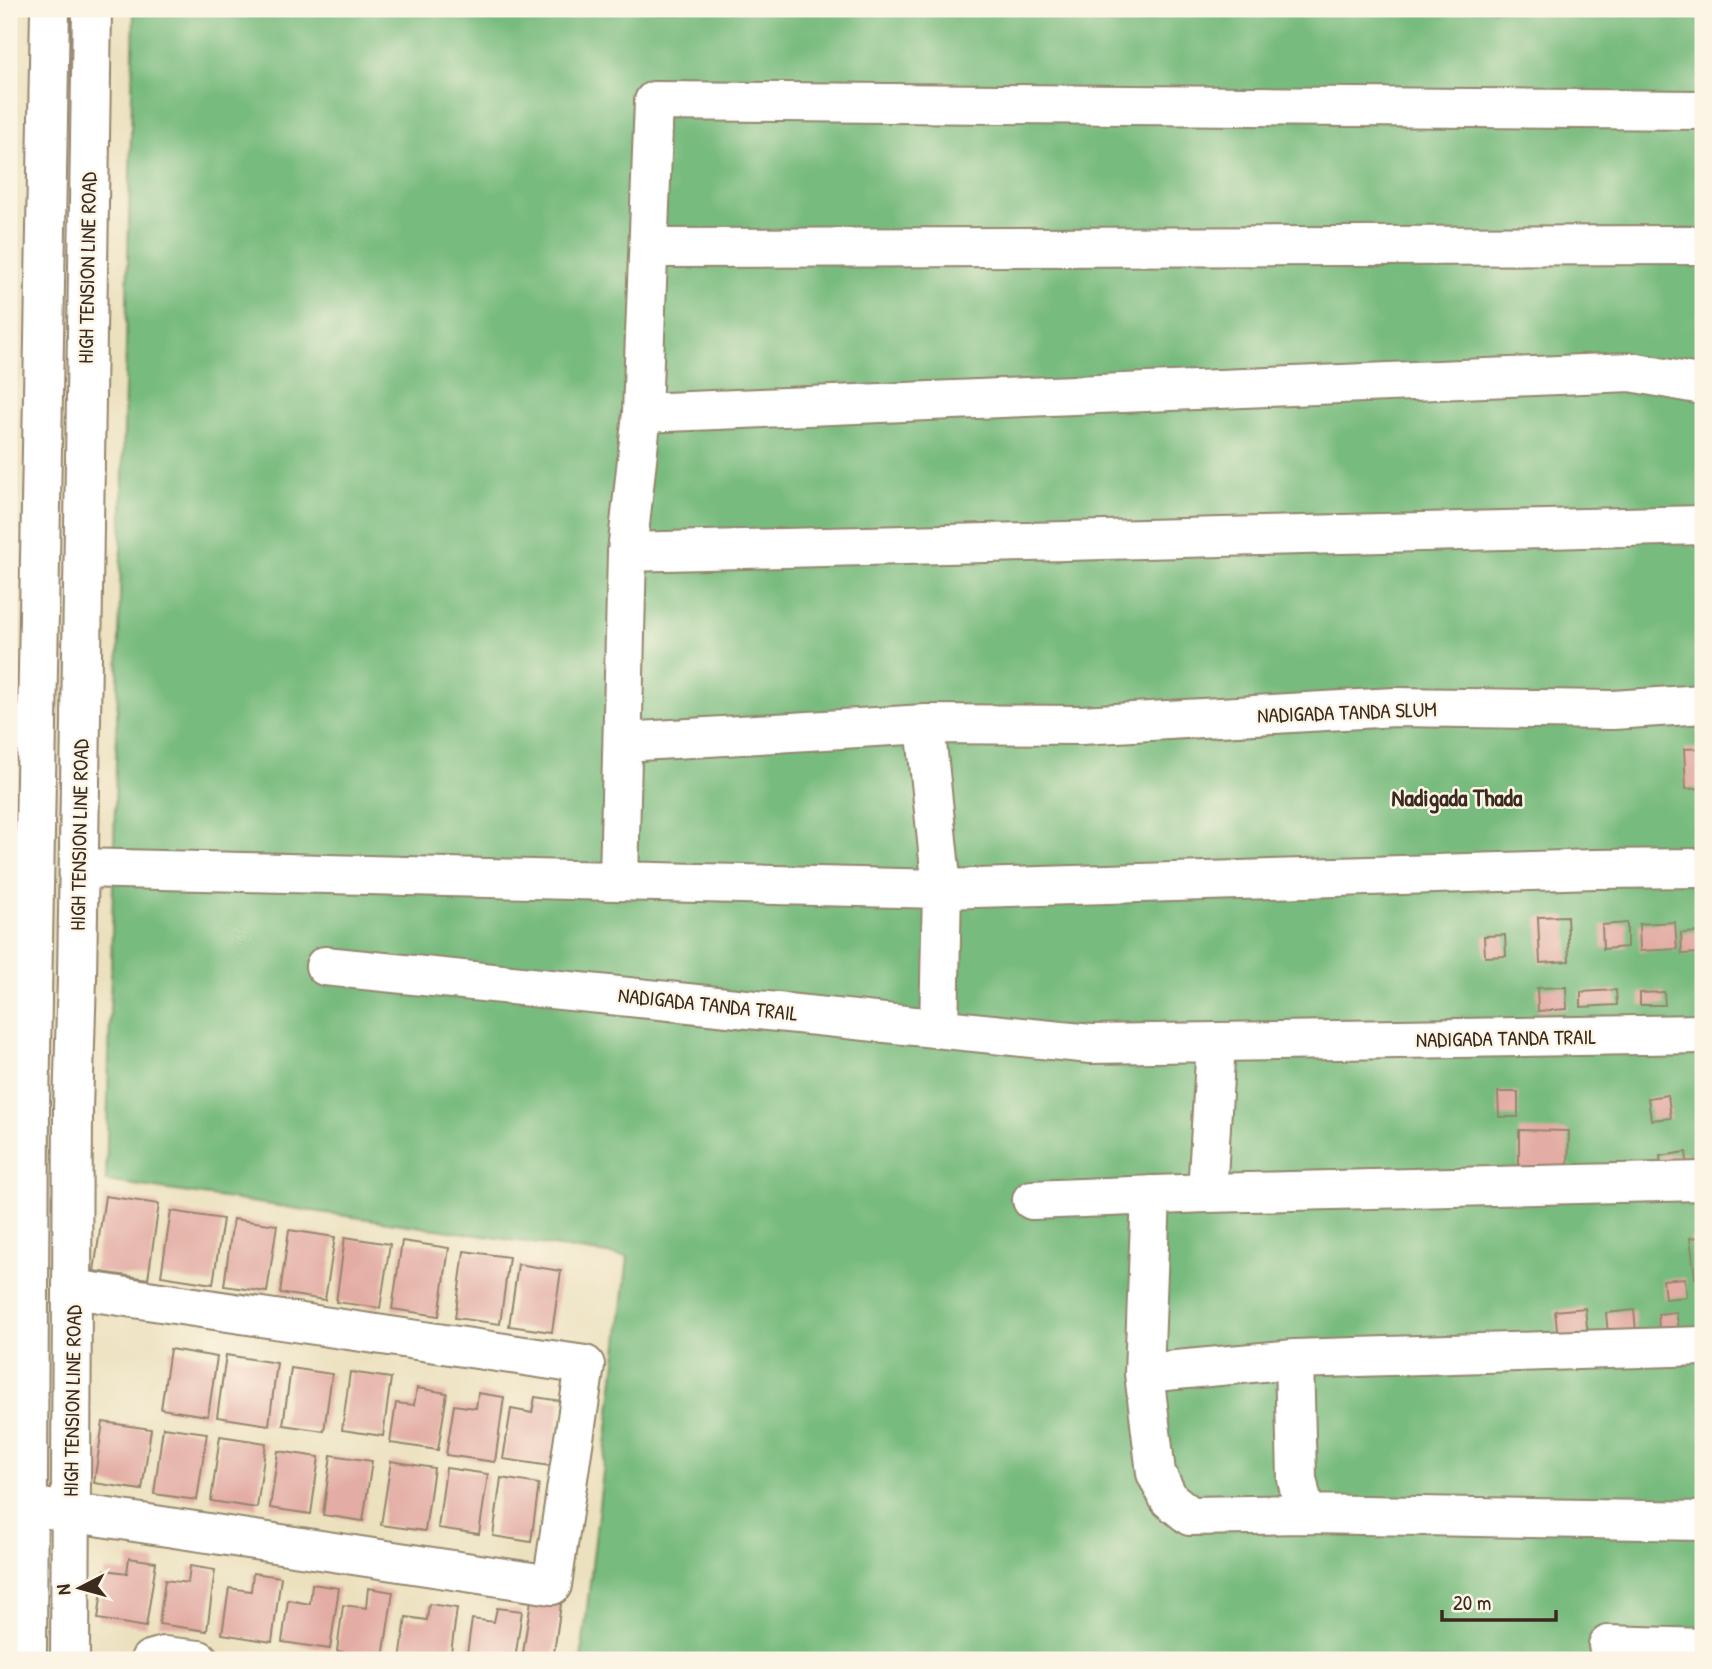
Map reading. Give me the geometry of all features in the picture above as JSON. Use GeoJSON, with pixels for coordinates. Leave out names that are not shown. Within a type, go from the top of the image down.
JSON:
{"type":"FeatureCollection","features":[{"type":"Feature","properties":{"kind":"street","name":"HIGH TENSION LINE ROAD"},"geometry":{"type":"LineString","coordinates":[[27,1660],[31,1081],[50,9]]}},
{"type":"Feature","properties":{"kind":"street","name":"HIGH TENSION LINE ROAD"},"geometry":{"type":"LineString","coordinates":[[70,1660],[73,1109],[92,9]]}},
{"type":"Feature","properties":{"kind":"street"},"geometry":{"type":"LineString","coordinates":[[619,880],[627,552],[642,413],[654,101],[1703,110]]}},
{"type":"Feature","properties":{"kind":"street"},"geometry":{"type":"LineString","coordinates":[[650,247],[1703,245]]}},
{"type":"Feature","properties":{"kind":"street"},"geometry":{"type":"LineString","coordinates":[[642,413],[1631,372],[1703,385]]}},
{"type":"Feature","properties":{"kind":"street"},"geometry":{"type":"LineString","coordinates":[[627,552],[1703,525]]}},
{"type":"Feature","properties":{"kind":"street","name":"NADIGADA TANDA SLUM"},"geometry":{"type":"LineString","coordinates":[[623,742],[925,724],[1081,725],[1395,707],[1613,710],[1703,704]]}},
{"type":"Feature","properties":{"kind":"street"},"geometry":{"type":"LineString","coordinates":[[925,724],[942,890],[939,1028]]}},
{"type":"Feature","properties":{"kind":"street"},"geometry":{"type":"LineString","coordinates":[[79,869],[619,880],[942,890],[1703,868]]}},
{"type":"Feature","properties":{"kind":"street","name":"NADIGADA TANDA TRAIL"},"geometry":{"type":"LineString","coordinates":[[325,966],[1091,1044],[1703,1034]]}},
{"type":"Feature","properties":{"kind":"street"},"geometry":{"type":"LineString","coordinates":[[1206,1193],[1216,1043]]}},
{"type":"Feature","properties":{"kind":"street"},"geometry":{"type":"LineString","coordinates":[[1032,1200],[1703,1181]]}},
{"type":"Feature","properties":{"kind":"street"},"geometry":{"type":"LineString","coordinates":[[1151,1195],[1144,1373],[1156,1473],[1169,1499],[1191,1516],[1306,1514],[1703,1521]]}},
{"type":"Feature","properties":{"kind":"street"},"geometry":{"type":"LineString","coordinates":[[29,1506],[552,1585],[585,1365],[73,1289]]}},
{"type":"Feature","properties":{"kind":"street"},"geometry":{"type":"LineString","coordinates":[[1144,1373],[1294,1359],[1703,1346]]}},
{"type":"Feature","properties":{"kind":"street"},"geometry":{"type":"LineString","coordinates":[[1294,1359],[1297,1479],[1306,1514]]}},
{"type":"Feature","properties":{"kind":"street"},"geometry":{"type":"LineString","coordinates":[[1608,1645],[1703,1648]]}},
{"type":"Feature","properties":{"kind":"street"},"geometry":{"type":"LineString","coordinates":[[150,1660],[164,1656],[200,1660]]}},
{"type":"Feature","properties":{"kind":"green space"},"geometry":{"type":"Polygon","coordinates":[[[134,9],[1703,9],[1703,1660],[581,1660],[628,1257],[106,1181],[134,9]]]}},
{"type":"Feature","properties":{"kind":"building"},"geometry":{"type":"Polygon","coordinates":[[[1703,748],[1703,788],[1686,789],[1684,749],[1703,748]]]}},
{"type":"Feature","properties":{"kind":"building"},"geometry":{"type":"Polygon","coordinates":[[[1567,916],[1569,961],[1540,963],[1538,917],[1567,916]]]}},
{"type":"Feature","properties":{"kind":"building"},"geometry":{"type":"Polygon","coordinates":[[[1675,922],[1677,949],[1640,951],[1639,924],[1675,922]]]}},
{"type":"Feature","properties":{"kind":"building"},"geometry":{"type":"Polygon","coordinates":[[[1627,923],[1627,947],[1603,949],[1602,925],[1627,923]]]}},
{"type":"Feature","properties":{"kind":"building"},"geometry":{"type":"Polygon","coordinates":[[[1703,932],[1703,953],[1682,954],[1681,933],[1703,932]]]}},
{"type":"Feature","properties":{"kind":"building"},"geometry":{"type":"Polygon","coordinates":[[[1505,935],[1506,956],[1485,957],[1484,936],[1505,935]]]}},
{"type":"Feature","properties":{"kind":"building"},"geometry":{"type":"Polygon","coordinates":[[[1703,979],[1703,1009],[1700,1009],[1697,980],[1703,979]]]}},
{"type":"Feature","properties":{"kind":"building"},"geometry":{"type":"Polygon","coordinates":[[[1566,987],[1567,1009],[1538,1011],[1537,988],[1566,987]]]}},
{"type":"Feature","properties":{"kind":"building"},"geometry":{"type":"Polygon","coordinates":[[[1616,990],[1617,1005],[1581,1007],[1581,992],[1616,990]]]}},
{"type":"Feature","properties":{"kind":"building"},"geometry":{"type":"Polygon","coordinates":[[[1664,992],[1665,1005],[1640,1005],[1640,993],[1664,992]]]}},
{"type":"Feature","properties":{"kind":"building"},"geometry":{"type":"Polygon","coordinates":[[[1498,1092],[1518,1092],[1518,1117],[1499,1117],[1498,1092]]]}},
{"type":"Feature","properties":{"kind":"building"},"geometry":{"type":"Polygon","coordinates":[[[1668,1095],[1671,1118],[1651,1120],[1648,1098],[1668,1095]]]}},
{"type":"Feature","properties":{"kind":"building"},"geometry":{"type":"Polygon","coordinates":[[[1519,1130],[1569,1131],[1568,1171],[1519,1170],[1519,1130]]]}},
{"type":"Feature","properties":{"kind":"building"},"geometry":{"type":"Polygon","coordinates":[[[1686,1152],[1688,1171],[1662,1174],[1660,1156],[1686,1152]]]}},
{"type":"Feature","properties":{"kind":"building"},"geometry":{"type":"Polygon","coordinates":[[[105,1196],[159,1204],[148,1279],[94,1271],[105,1196]]]}},
{"type":"Feature","properties":{"kind":"building"},"geometry":{"type":"Polygon","coordinates":[[[171,1211],[223,1219],[213,1284],[161,1276],[171,1211]]]}},
{"type":"Feature","properties":{"kind":"building"},"geometry":{"type":"Polygon","coordinates":[[[233,1219],[277,1225],[267,1292],[224,1286],[233,1219]]]}},
{"type":"Feature","properties":{"kind":"building"},"geometry":{"type":"Polygon","coordinates":[[[289,1230],[335,1237],[325,1300],[280,1293],[289,1230]]]}},
{"type":"Feature","properties":{"kind":"building"},"geometry":{"type":"Polygon","coordinates":[[[345,1237],[390,1244],[380,1308],[336,1302],[345,1237]]]}},
{"type":"Feature","properties":{"kind":"building"},"geometry":{"type":"Polygon","coordinates":[[[1703,1237],[1703,1277],[1695,1278],[1690,1238],[1703,1237]]]}},
{"type":"Feature","properties":{"kind":"building"},"geometry":{"type":"Polygon","coordinates":[[[402,1241],[449,1248],[439,1316],[392,1309],[402,1241]]]}},
{"type":"Feature","properties":{"kind":"building"},"geometry":{"type":"Polygon","coordinates":[[[464,1251],[509,1257],[500,1324],[455,1318],[464,1251]]]}},
{"type":"Feature","properties":{"kind":"building"},"geometry":{"type":"Polygon","coordinates":[[[518,1264],[561,1271],[552,1332],[509,1326],[518,1264]]]}},
{"type":"Feature","properties":{"kind":"building"},"geometry":{"type":"Polygon","coordinates":[[[1685,1278],[1687,1297],[1665,1299],[1663,1280],[1685,1278]]]}},
{"type":"Feature","properties":{"kind":"building"},"geometry":{"type":"Polygon","coordinates":[[[1585,1308],[1588,1335],[1558,1338],[1555,1311],[1585,1308]]]}},
{"type":"Feature","properties":{"kind":"building"},"geometry":{"type":"Polygon","coordinates":[[[1634,1310],[1636,1331],[1608,1334],[1606,1313],[1634,1310]]]}},
{"type":"Feature","properties":{"kind":"building"},"geometry":{"type":"Polygon","coordinates":[[[1676,1312],[1679,1328],[1659,1330],[1658,1314],[1676,1312]]]}},
{"type":"Feature","properties":{"kind":"building"},"geometry":{"type":"Polygon","coordinates":[[[170,1349],[217,1357],[208,1416],[161,1409],[170,1349]]]}},
{"type":"Feature","properties":{"kind":"building"},"geometry":{"type":"Polygon","coordinates":[[[226,1355],[277,1363],[269,1425],[217,1417],[226,1355]]]}},
{"type":"Feature","properties":{"kind":"building"},"geometry":{"type":"Polygon","coordinates":[[[291,1368],[332,1374],[324,1431],[283,1425],[291,1368]]]}},
{"type":"Feature","properties":{"kind":"building"},"geometry":{"type":"Polygon","coordinates":[[[350,1372],[391,1378],[383,1436],[342,1430],[350,1372]]]}},
{"type":"Feature","properties":{"kind":"building"},"geometry":{"type":"Polygon","coordinates":[[[417,1388],[447,1393],[438,1450],[390,1443],[396,1403],[414,1405],[417,1388]]]}},
{"type":"Feature","properties":{"kind":"building"},"geometry":{"type":"Polygon","coordinates":[[[478,1393],[504,1397],[495,1462],[446,1455],[454,1405],[476,1408],[478,1393]]]}},
{"type":"Feature","properties":{"kind":"building"},"geometry":{"type":"Polygon","coordinates":[[[535,1397],[561,1401],[551,1466],[503,1459],[511,1409],[532,1413],[535,1397]]]}},
{"type":"Feature","properties":{"kind":"building"},"geometry":{"type":"Polygon","coordinates":[[[103,1422],[151,1429],[142,1490],[94,1483],[103,1422]]]}},
{"type":"Feature","properties":{"kind":"building"},"geometry":{"type":"Polygon","coordinates":[[[163,1427],[207,1433],[197,1500],[154,1494],[163,1427]]]}},
{"type":"Feature","properties":{"kind":"building"},"geometry":{"type":"Polygon","coordinates":[[[220,1436],[266,1443],[257,1508],[211,1501],[220,1436]]]}},
{"type":"Feature","properties":{"kind":"building"},"geometry":{"type":"Polygon","coordinates":[[[278,1451],[319,1457],[311,1514],[270,1508],[278,1451]]]}},
{"type":"Feature","properties":{"kind":"building"},"geometry":{"type":"Polygon","coordinates":[[[331,1455],[372,1461],[363,1521],[323,1515],[331,1455]]]}},
{"type":"Feature","properties":{"kind":"building"},"geometry":{"type":"Polygon","coordinates":[[[391,1461],[434,1468],[425,1531],[381,1525],[391,1461]]]}},
{"type":"Feature","properties":{"kind":"building"},"geometry":{"type":"Polygon","coordinates":[[[446,1468],[488,1474],[479,1534],[438,1528],[446,1468]]]}},
{"type":"Feature","properties":{"kind":"building"},"geometry":{"type":"Polygon","coordinates":[[[501,1478],[539,1484],[531,1542],[493,1536],[501,1478]]]}},
{"type":"Feature","properties":{"kind":"building"},"geometry":{"type":"Polygon","coordinates":[[[129,1558],[156,1562],[146,1627],[98,1619],[105,1570],[127,1573],[129,1558]]]}},
{"type":"Feature","properties":{"kind":"building"},"geometry":{"type":"Polygon","coordinates":[[[190,1566],[215,1570],[207,1631],[159,1624],[165,1580],[188,1583],[190,1566]]]}},
{"type":"Feature","properties":{"kind":"building"},"geometry":{"type":"Polygon","coordinates":[[[253,1573],[281,1577],[272,1642],[222,1634],[229,1588],[251,1591],[253,1573]]]}},
{"type":"Feature","properties":{"kind":"building"},"geometry":{"type":"Polygon","coordinates":[[[312,1584],[339,1588],[330,1649],[282,1642],[288,1600],[310,1604],[312,1584]]]}},
{"type":"Feature","properties":{"kind":"building"},"geometry":{"type":"Polygon","coordinates":[[[368,1588],[393,1592],[383,1658],[337,1651],[343,1605],[366,1608],[368,1588]]]}},
{"type":"Feature","properties":{"kind":"building"},"geometry":{"type":"Polygon","coordinates":[[[531,1600],[561,1604],[553,1660],[522,1660],[531,1600]]]}},
{"type":"Feature","properties":{"kind":"building"},"geometry":{"type":"Polygon","coordinates":[[[429,1604],[457,1608],[450,1660],[400,1660],[406,1617],[427,1620],[429,1604]]]}},
{"type":"Feature","properties":{"kind":"building"},"geometry":{"type":"Polygon","coordinates":[[[497,1608],[522,1611],[515,1660],[466,1660],[472,1619],[494,1622],[497,1608]]]}},
{"type":"Feature","properties":{"kind":"district","name":"Nadigada Thada"},"geometry":{"type":"Point","coordinates":[1457,797]}}]}
